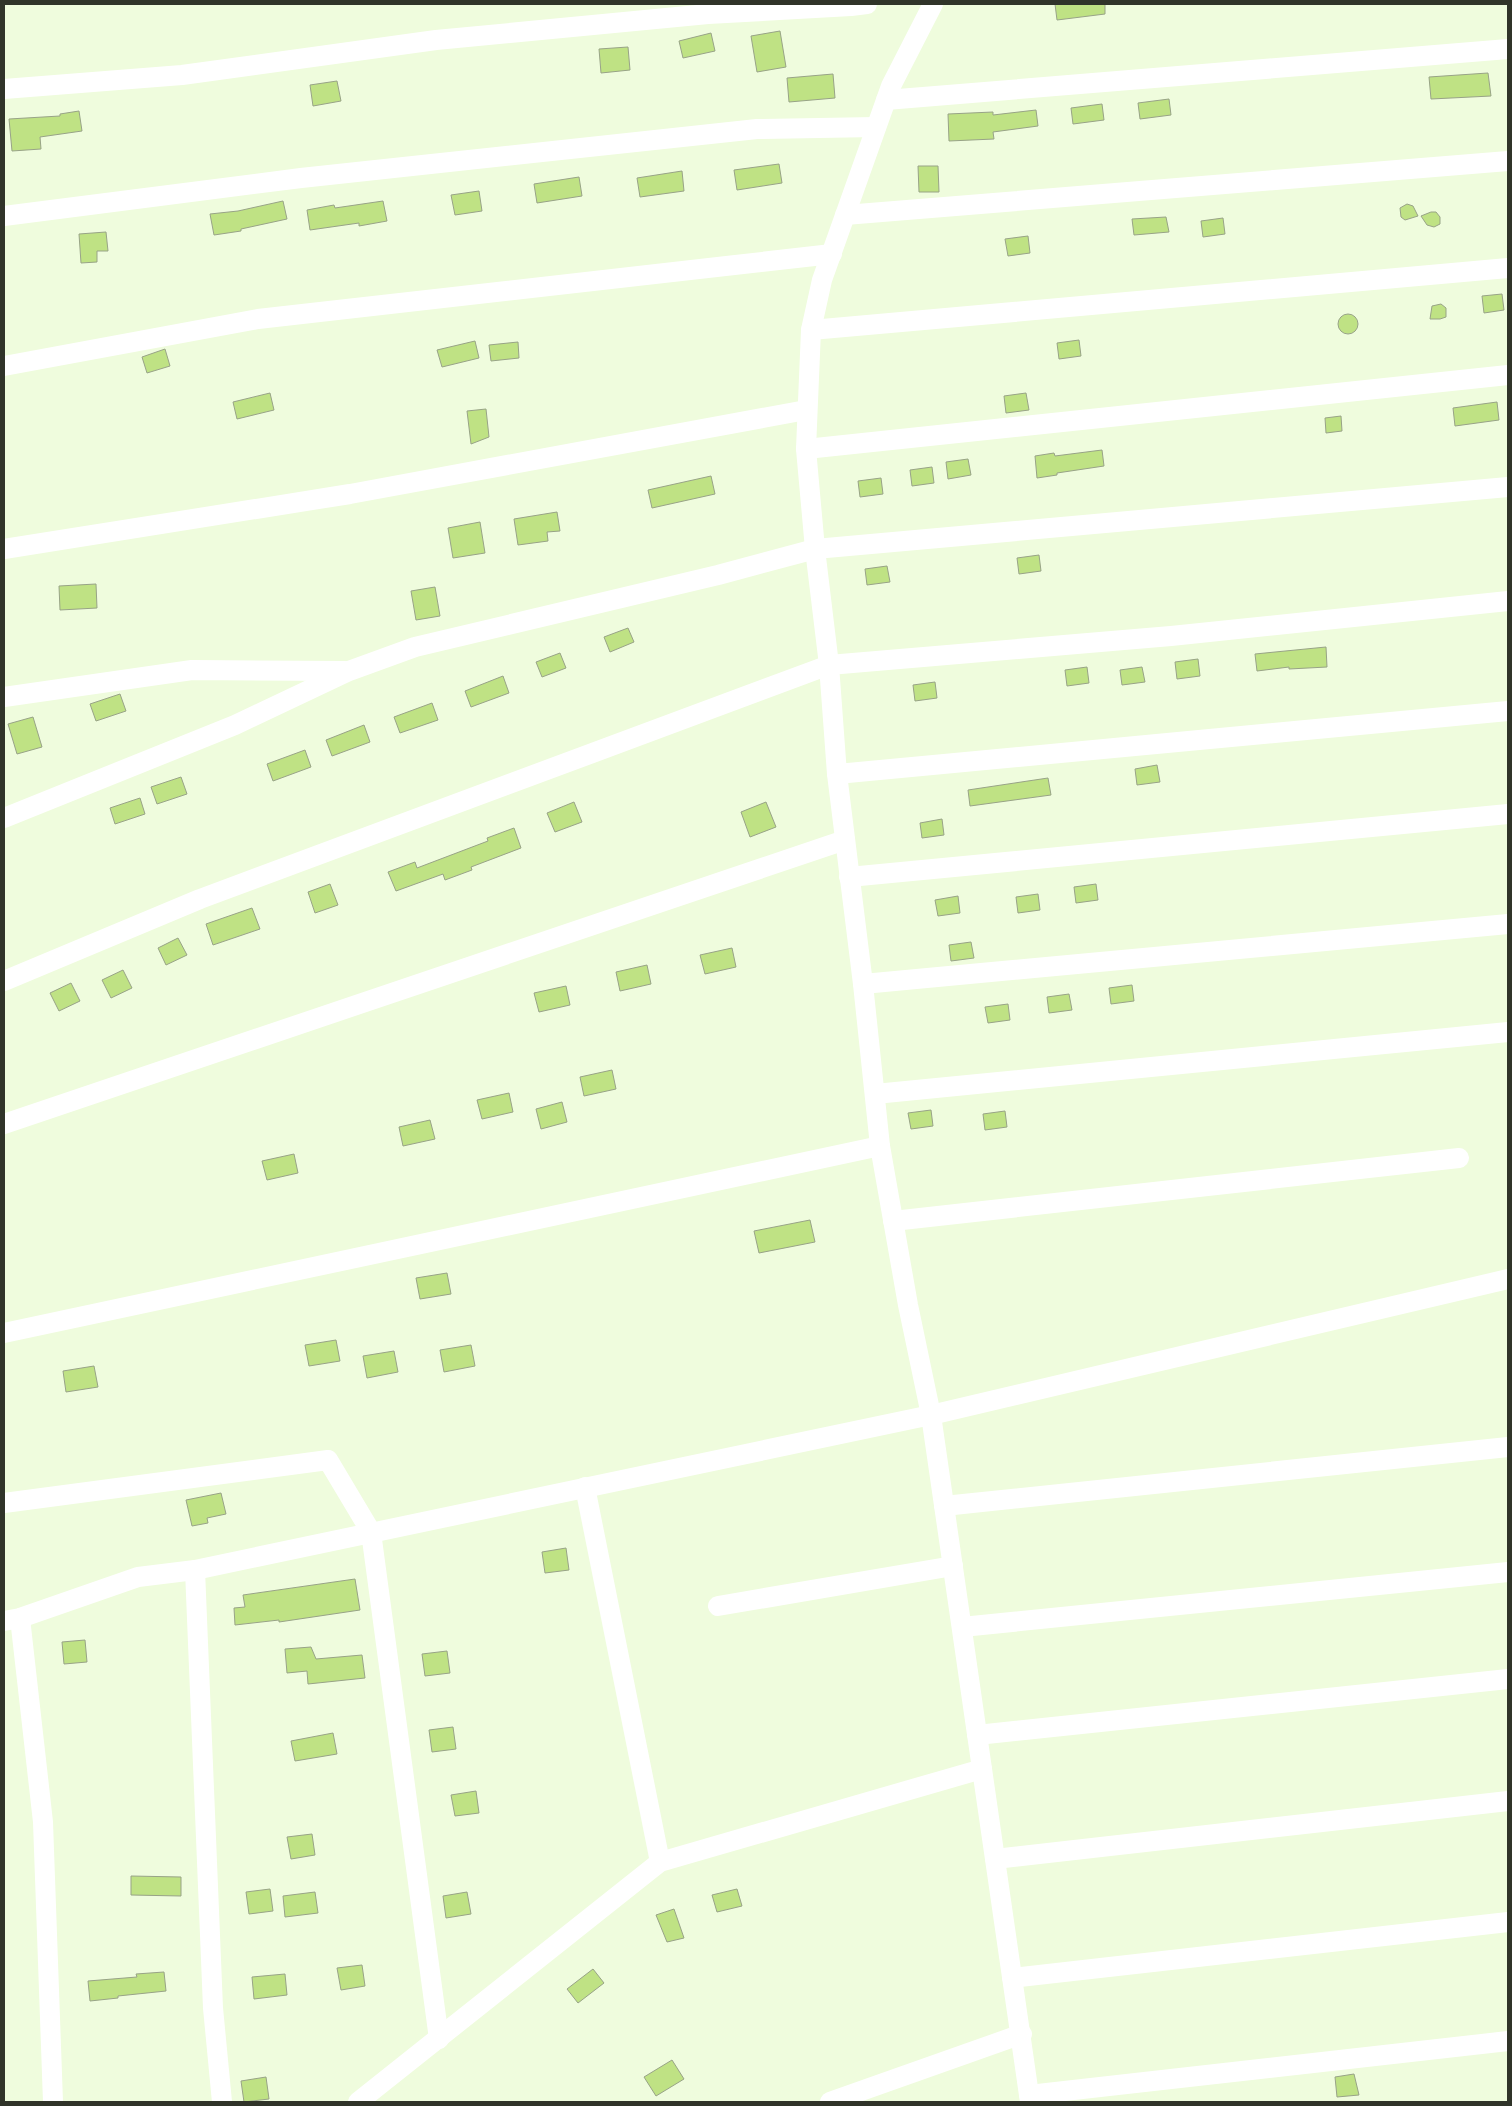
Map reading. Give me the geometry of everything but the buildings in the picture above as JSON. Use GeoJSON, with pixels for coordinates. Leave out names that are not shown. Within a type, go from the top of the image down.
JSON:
{"type":"FeatureCollection","features":[{"type":"Feature","properties":{"kind":"street"},"geometry":{"type":"LineString","coordinates":[[4,89],[182,75],[436,40],[708,14],[867,4]]}},
{"type":"Feature","properties":{"kind":"street"},"geometry":{"type":"LineString","coordinates":[[932,4],[891,86],[822,280],[811,330],[806,410],[806,449],[815,549],[829,665],[844,840],[863,984],[880,1146],[931,1415],[1030,2099],[1508,2041]]}},
{"type":"Feature","properties":{"kind":"street"},"geometry":{"type":"LineString","coordinates":[[886,100],[1508,50]]}},
{"type":"Feature","properties":{"kind":"street"},"geometry":{"type":"LineString","coordinates":[[4,216],[301,178],[757,129],[876,127]]}},
{"type":"Feature","properties":{"kind":"street"},"geometry":{"type":"LineString","coordinates":[[845,215],[1508,161]]}},
{"type":"Feature","properties":{"kind":"street"},"geometry":{"type":"LineString","coordinates":[[4,366],[258,319],[832,254]]}},
{"type":"Feature","properties":{"kind":"street"},"geometry":{"type":"LineString","coordinates":[[811,330],[1508,268]]}},
{"type":"Feature","properties":{"kind":"street"},"geometry":{"type":"LineString","coordinates":[[806,449],[1508,375]]}},
{"type":"Feature","properties":{"kind":"street"},"geometry":{"type":"LineString","coordinates":[[4,549],[350,494],[806,410]]}},
{"type":"Feature","properties":{"kind":"street"},"geometry":{"type":"LineString","coordinates":[[4,818],[235,725],[349,671],[415,647],[718,575],[815,549],[1508,487]]}},
{"type":"Feature","properties":{"kind":"street"},"geometry":{"type":"LineString","coordinates":[[4,981],[200,899],[829,665],[1171,636],[1508,601]]}},
{"type":"Feature","properties":{"kind":"street"},"geometry":{"type":"LineString","coordinates":[[4,697],[192,670],[349,671]]}},
{"type":"Feature","properties":{"kind":"street"},"geometry":{"type":"LineString","coordinates":[[837,774],[1508,711]]}},
{"type":"Feature","properties":{"kind":"street"},"geometry":{"type":"LineString","coordinates":[[849,877],[1508,814]]}},
{"type":"Feature","properties":{"kind":"street"},"geometry":{"type":"LineString","coordinates":[[4,1124],[844,840]]}},
{"type":"Feature","properties":{"kind":"street"},"geometry":{"type":"LineString","coordinates":[[863,984],[1508,924]]}},
{"type":"Feature","properties":{"kind":"street"},"geometry":{"type":"LineString","coordinates":[[875,1094],[1508,1032]]}},
{"type":"Feature","properties":{"kind":"street"},"geometry":{"type":"LineString","coordinates":[[4,1333],[880,1146]]}},
{"type":"Feature","properties":{"kind":"street"},"geometry":{"type":"LineString","coordinates":[[893,1221],[1459,1158]]}},
{"type":"Feature","properties":{"kind":"street"},"geometry":{"type":"LineString","coordinates":[[53,2102],[43,1822],[12,1619],[138,1577],[195,1570],[931,1415],[1508,1279]]}},
{"type":"Feature","properties":{"kind":"street"},"geometry":{"type":"LineString","coordinates":[[944,1506],[1508,1447]]}},
{"type":"Feature","properties":{"kind":"street"},"geometry":{"type":"LineString","coordinates":[[4,1503],[328,1460],[371,1532],[439,2038]]}},
{"type":"Feature","properties":{"kind":"street"},"geometry":{"type":"LineString","coordinates":[[585,1487],[660,1862]]}},
{"type":"Feature","properties":{"kind":"street"},"geometry":{"type":"LineString","coordinates":[[718,1606],[953,1566]]}},
{"type":"Feature","properties":{"kind":"street"},"geometry":{"type":"LineString","coordinates":[[195,1570],[212,1998],[222,2102]]}},
{"type":"Feature","properties":{"kind":"street"},"geometry":{"type":"LineString","coordinates":[[962,1627],[1508,1572]]}},
{"type":"Feature","properties":{"kind":"street"},"geometry":{"type":"LineString","coordinates":[[977,1735],[1508,1679]]}},
{"type":"Feature","properties":{"kind":"street"},"geometry":{"type":"LineString","coordinates":[[358,2102],[660,1862],[982,1769]]}},
{"type":"Feature","properties":{"kind":"street"},"geometry":{"type":"LineString","coordinates":[[995,1859],[1508,1801]]}},
{"type":"Feature","properties":{"kind":"street"},"geometry":{"type":"LineString","coordinates":[[1012,1978],[1508,1922]]}},
{"type":"Feature","properties":{"kind":"street"},"geometry":{"type":"LineString","coordinates":[[830,2102],[1022,2034]]}}]}
